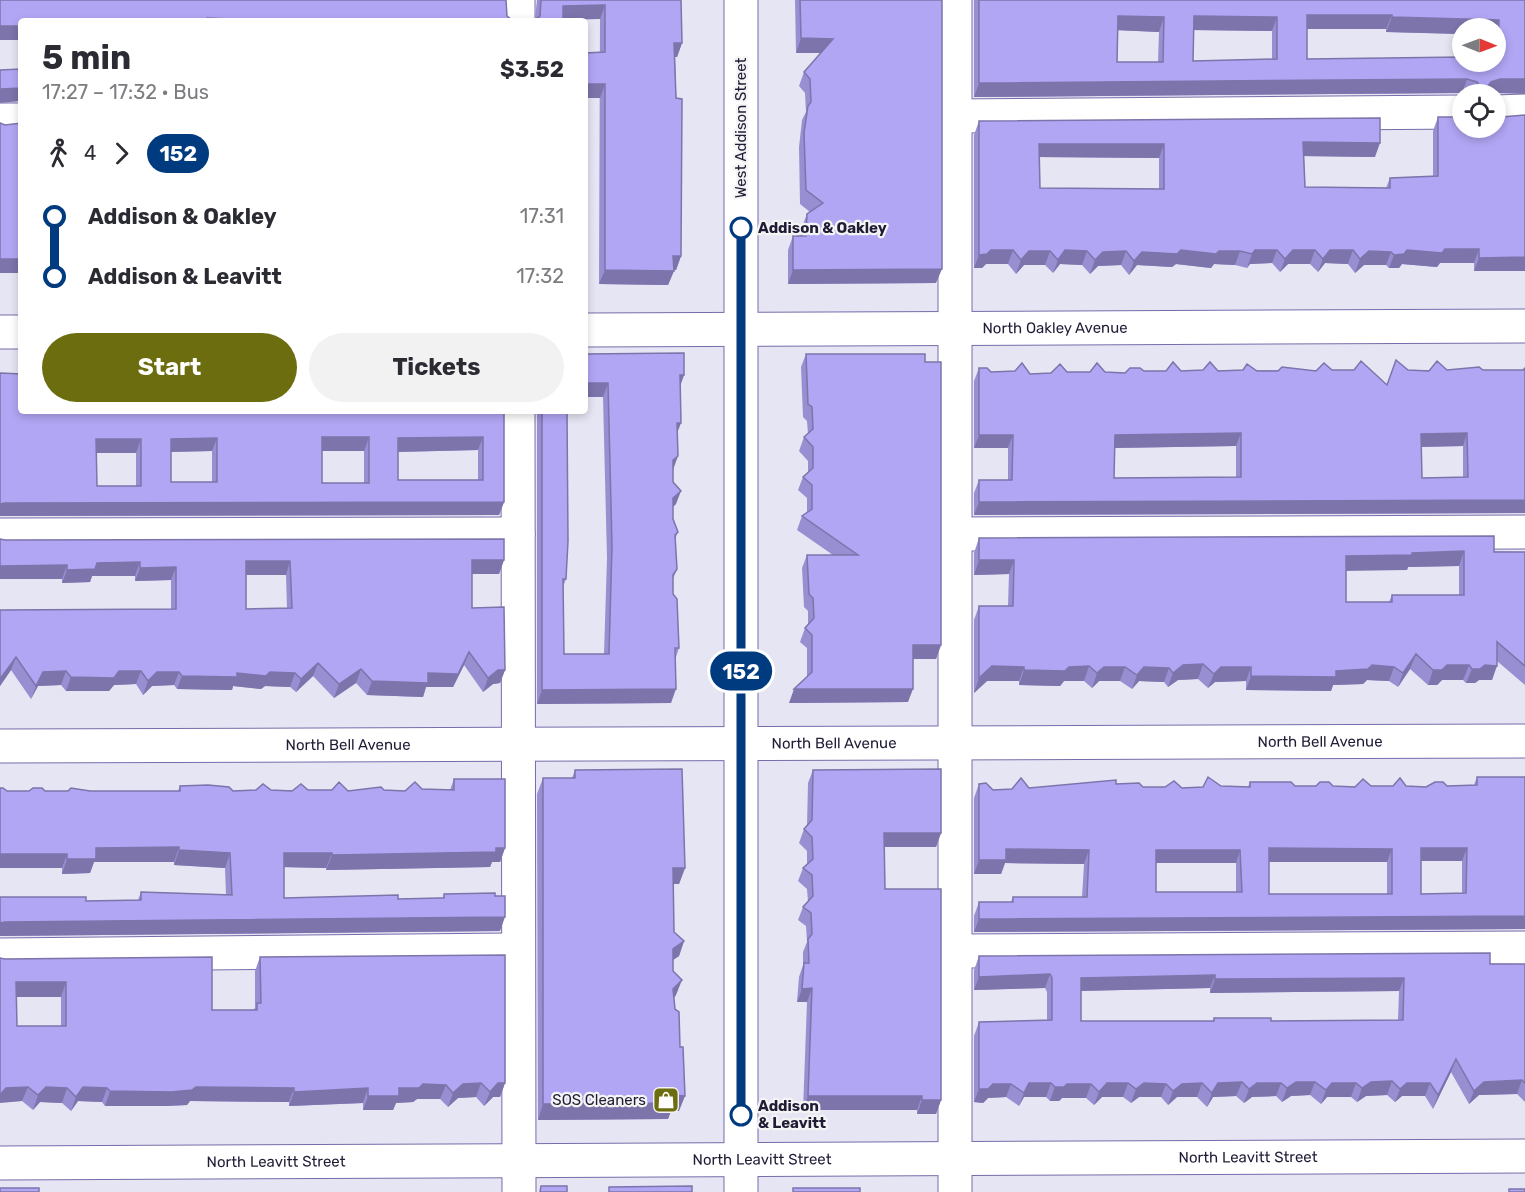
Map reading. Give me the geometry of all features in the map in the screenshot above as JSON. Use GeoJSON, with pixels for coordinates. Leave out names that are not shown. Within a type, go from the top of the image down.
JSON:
{"type":"FeatureCollection","features":[{"type":"Feature","properties":{"kind":"street"},"geometry":{"type":"LineString","coordinates":[[518,0],[518,18]]}},
{"type":"Feature","properties":{"kind":"street","name":"West Addison Street"},"geometry":{"type":"LineString","coordinates":[[741,0],[741,1192]]}},
{"type":"Feature","properties":{"kind":"street"},"geometry":{"type":"LineString","coordinates":[[955,0],[955,1192]]}},
{"type":"Feature","properties":{"kind":"street"},"geometry":{"type":"LineString","coordinates":[[1506,112],[1525,111]]}},
{"type":"Feature","properties":{"kind":"street"},"geometry":{"type":"LineString","coordinates":[[955,116],[1452,112]]}},
{"type":"Feature","properties":{"kind":"street"},"geometry":{"type":"LineString","coordinates":[[0,120],[18,120]]}},
{"type":"Feature","properties":{"kind":"street","name":"North Oakley Avenue"},"geometry":{"type":"LineString","coordinates":[[588,330],[1525,327]]}},
{"type":"Feature","properties":{"kind":"street"},"geometry":{"type":"LineString","coordinates":[[0,332],[18,332]]}},
{"type":"Feature","properties":{"kind":"street"},"geometry":{"type":"LineString","coordinates":[[518,414],[519,1176]]}},
{"type":"Feature","properties":{"kind":"street"},"geometry":{"type":"LineString","coordinates":[[955,534],[1525,532]]}},
{"type":"Feature","properties":{"kind":"street"},"geometry":{"type":"LineString","coordinates":[[0,535],[518,534]]}},
{"type":"Feature","properties":{"kind":"street","name":"North Bell Avenue"},"geometry":{"type":"LineString","coordinates":[[0,746],[1525,741]]}},
{"type":"Feature","properties":{"kind":"street"},"geometry":{"type":"LineString","coordinates":[[955,951],[1525,948]]}},
{"type":"Feature","properties":{"kind":"street"},"geometry":{"type":"LineString","coordinates":[[0,955],[518,950]]}},
{"type":"Feature","properties":{"kind":"street","name":"North Leavitt Street"},"geometry":{"type":"LineString","coordinates":[[0,1163],[519,1176],[741,1159],[1525,1156]]}},
{"type":"Feature","properties":{"kind":"building"},"geometry":{"type":"Polygon","coordinates":[[[0,0],[506,0],[507,16],[509,18],[18,18],[18,26],[0,26],[0,0]]]}},
{"type":"Feature","properties":{"kind":"building"},"geometry":{"type":"Polygon","coordinates":[[[541,0],[681,0],[682,43],[674,43],[676,98],[682,99],[681,256],[673,256],[674,271],[605,270],[605,84],[588,84],[588,53],[605,52],[605,5],[563,6],[563,18],[537,18],[540,16],[541,0]]]}},
{"type":"Feature","properties":{"kind":"building"},"geometry":{"type":"Polygon","coordinates":[[[800,0],[942,0],[942,269],[793,270],[793,236],[806,236],[807,214],[823,203],[806,190],[804,133],[808,106],[811,102],[810,79],[804,72],[833,39],[801,38],[800,0]]]}},
{"type":"Feature","properties":{"kind":"building"},"geometry":{"type":"Polygon","coordinates":[[[979,0],[1525,0],[1525,79],[1500,79],[1489,84],[1479,84],[1467,79],[979,83],[979,0]],[[1307,15],[1307,59],[1452,57],[1452,72],[1506,72],[1506,18],[1307,15]],[[1118,16],[1117,62],[1163,62],[1164,17],[1118,16]],[[1194,16],[1193,61],[1277,59],[1277,17],[1194,16]]]}},
{"type":"Feature","properties":{"kind":"building"},"geometry":{"type":"Polygon","coordinates":[[[18,69],[18,88],[0,89],[0,70],[18,69]]]}},
{"type":"Feature","properties":{"kind":"building"},"geometry":{"type":"Polygon","coordinates":[[[1525,115],[1525,257],[1479,258],[1479,249],[1445,249],[1442,253],[1407,250],[1404,254],[1394,255],[1391,252],[1369,251],[1360,259],[1353,250],[1330,250],[1323,259],[1315,250],[1293,250],[1285,259],[1277,250],[1255,250],[1252,254],[1240,251],[1219,251],[1216,254],[1181,250],[1177,254],[1142,252],[1134,261],[1126,251],[1103,252],[1095,260],[1087,251],[1065,250],[1058,260],[1050,251],[1029,251],[1021,260],[1013,250],[991,250],[987,254],[979,255],[979,121],[1380,118],[1380,143],[1303,142],[1305,187],[1390,188],[1390,178],[1438,176],[1438,117],[1452,117],[1452,138],[1506,138],[1506,117],[1525,115]],[[1039,144],[1040,188],[1164,189],[1164,144],[1039,144]]]}},
{"type":"Feature","properties":{"kind":"building"},"geometry":{"type":"Polygon","coordinates":[[[0,123],[5,125],[18,123],[18,259],[0,259],[0,123]]]}},
{"type":"Feature","properties":{"kind":"building"},"geometry":{"type":"Polygon","coordinates":[[[684,353],[684,375],[680,375],[681,423],[677,423],[678,456],[673,460],[673,482],[681,491],[673,498],[673,519],[678,532],[675,535],[677,569],[673,575],[673,594],[677,599],[679,648],[675,648],[676,689],[542,690],[542,414],[567,414],[568,541],[566,579],[563,579],[564,654],[609,654],[612,545],[608,383],[588,383],[588,354],[684,353]]]}},
{"type":"Feature","properties":{"kind":"building"},"geometry":{"type":"Polygon","coordinates":[[[806,354],[925,354],[925,362],[941,362],[941,645],[913,645],[913,689],[794,689],[812,672],[812,635],[805,628],[814,618],[813,598],[809,594],[807,555],[858,555],[802,516],[812,509],[812,485],[803,477],[813,468],[813,447],[804,437],[813,429],[812,407],[808,404],[806,354]]]}},
{"type":"Feature","properties":{"kind":"building"},"geometry":{"type":"Polygon","coordinates":[[[1396,360],[1408,370],[1429,371],[1437,361],[1447,370],[1479,367],[1483,370],[1523,370],[1525,368],[1525,500],[979,502],[979,480],[1012,480],[1013,435],[979,435],[979,368],[987,368],[991,372],[1015,371],[1022,363],[1030,374],[1051,373],[1060,364],[1067,372],[1090,372],[1097,363],[1105,372],[1125,373],[1130,368],[1140,368],[1144,371],[1166,371],[1173,362],[1181,371],[1203,370],[1210,362],[1218,371],[1243,370],[1247,364],[1257,371],[1278,371],[1282,367],[1316,371],[1324,363],[1332,370],[1354,370],[1361,361],[1387,385],[1396,360]],[[1241,433],[1115,435],[1114,478],[1241,477],[1241,433]],[[1467,433],[1421,434],[1422,478],[1468,477],[1467,433]]]}},
{"type":"Feature","properties":{"kind":"building"},"geometry":{"type":"Polygon","coordinates":[[[0,373],[18,374],[18,414],[504,414],[504,502],[0,504],[0,373]],[[322,437],[322,483],[369,483],[369,437],[322,437]],[[483,437],[398,438],[398,480],[483,480],[483,437]],[[217,438],[171,439],[171,482],[217,482],[217,438]],[[96,439],[97,486],[141,486],[141,439],[96,439]]]}},
{"type":"Feature","properties":{"kind":"building"},"geometry":{"type":"Polygon","coordinates":[[[1494,536],[1494,552],[1525,552],[1525,666],[1497,642],[1497,666],[1485,665],[1480,669],[1472,669],[1469,665],[1447,665],[1442,670],[1433,670],[1416,654],[1403,673],[1394,667],[1372,665],[1368,669],[1336,671],[1336,677],[1251,676],[1251,667],[1221,667],[1214,674],[1203,664],[1183,665],[1173,673],[1169,668],[1144,667],[1137,675],[1125,667],[1104,667],[1097,673],[1089,666],[1069,667],[1065,671],[1024,670],[1024,667],[992,666],[979,678],[979,606],[1013,606],[1014,560],[979,560],[979,538],[1494,536]],[[1464,551],[1346,556],[1346,602],[1392,602],[1392,595],[1464,595],[1464,551]]]}},
{"type":"Feature","properties":{"kind":"building"},"geometry":{"type":"Polygon","coordinates":[[[0,539],[504,539],[504,560],[472,560],[472,608],[504,607],[505,670],[498,670],[488,678],[469,652],[458,674],[428,673],[428,683],[372,681],[361,669],[339,684],[318,663],[301,679],[295,673],[270,672],[266,676],[237,673],[237,677],[182,676],[179,672],[157,672],[148,681],[141,671],[119,671],[114,678],[71,677],[66,671],[43,672],[36,686],[16,657],[0,679],[0,610],[176,609],[176,567],[140,568],[140,562],[97,563],[95,569],[67,570],[67,565],[0,566],[0,539]],[[246,561],[246,609],[292,608],[290,561],[246,561]]]}},
{"type":"Feature","properties":{"kind":"building"},"geometry":{"type":"Polygon","coordinates":[[[682,769],[685,868],[673,868],[674,932],[684,941],[673,949],[673,971],[682,980],[673,989],[675,1009],[679,1012],[680,1047],[683,1047],[685,1096],[674,1095],[674,1103],[543,1104],[543,778],[575,778],[575,770],[682,769]]]}},
{"type":"Feature","properties":{"kind":"building"},"geometry":{"type":"Polygon","coordinates":[[[941,769],[941,833],[884,833],[885,889],[941,889],[941,1100],[922,1100],[922,1096],[808,1096],[812,988],[802,989],[804,963],[809,963],[808,939],[812,934],[811,913],[803,907],[813,896],[812,875],[803,868],[813,859],[812,837],[804,829],[812,820],[813,770],[941,769]]]}},
{"type":"Feature","properties":{"kind":"building"},"geometry":{"type":"Polygon","coordinates":[[[1208,777],[1221,786],[1250,787],[1250,782],[1291,782],[1295,786],[1316,786],[1320,782],[1329,782],[1333,786],[1355,787],[1363,779],[1371,786],[1393,786],[1400,778],[1406,786],[1426,787],[1435,782],[1443,782],[1447,786],[1477,785],[1477,777],[1525,777],[1525,916],[979,919],[979,902],[1013,902],[1013,897],[1087,897],[1089,850],[1006,849],[1006,860],[979,860],[979,784],[986,783],[993,790],[1012,789],[1021,778],[1029,788],[1116,780],[1116,784],[1139,783],[1143,787],[1165,787],[1174,781],[1182,788],[1203,787],[1208,777]],[[1269,848],[1269,894],[1392,894],[1392,849],[1269,848]],[[1421,848],[1421,894],[1466,893],[1467,848],[1421,848]],[[1156,850],[1156,892],[1242,892],[1240,850],[1156,850]]]}},
{"type":"Feature","properties":{"kind":"building"},"geometry":{"type":"Polygon","coordinates":[[[454,779],[505,779],[505,848],[496,848],[496,852],[332,855],[332,853],[284,853],[284,898],[398,895],[398,899],[444,898],[444,894],[495,893],[495,896],[505,896],[505,917],[0,923],[0,897],[86,897],[86,901],[141,900],[141,892],[232,895],[230,853],[179,850],[179,847],[96,848],[96,859],[67,859],[67,854],[0,854],[0,788],[7,791],[29,791],[33,788],[42,788],[45,791],[68,791],[71,788],[90,791],[180,791],[180,786],[208,785],[229,787],[233,791],[256,790],[263,784],[271,790],[292,791],[301,784],[308,790],[332,790],[339,782],[348,791],[381,787],[384,790],[405,791],[415,782],[422,789],[454,790],[454,779]]]}},
{"type":"Feature","properties":{"kind":"building"},"geometry":{"type":"Polygon","coordinates":[[[1490,953],[1490,964],[1525,964],[1525,1083],[1522,1080],[1484,1082],[1474,1091],[1456,1059],[1438,1095],[1430,1083],[1407,1083],[1400,1089],[1392,1081],[1371,1082],[1362,1088],[1356,1083],[1332,1083],[1326,1090],[1315,1082],[1296,1082],[1287,1088],[1281,1083],[1257,1083],[1249,1089],[1242,1082],[1218,1083],[1212,1093],[1202,1083],[1182,1084],[1173,1091],[1166,1084],[1144,1083],[1136,1089],[1128,1083],[1107,1083],[1099,1092],[1091,1084],[1067,1084],[1064,1087],[1055,1087],[1051,1083],[1029,1083],[1024,1093],[1011,1084],[993,1084],[988,1089],[979,1089],[979,1022],[1052,1020],[1052,978],[1050,974],[979,977],[979,956],[1490,953]],[[1215,975],[1081,978],[1081,1021],[1214,1021],[1214,1018],[1271,1018],[1271,1021],[1403,1020],[1404,978],[1215,979],[1215,975]]]}},
{"type":"Feature","properties":{"kind":"building"},"geometry":{"type":"Polygon","coordinates":[[[505,955],[505,1083],[498,1083],[490,1092],[481,1083],[463,1084],[453,1093],[446,1085],[423,1084],[419,1088],[399,1088],[399,1096],[368,1096],[368,1088],[294,1092],[294,1088],[196,1087],[192,1090],[171,1092],[110,1091],[107,1088],[83,1087],[76,1097],[67,1088],[46,1087],[38,1095],[28,1087],[6,1088],[0,1095],[0,958],[212,957],[212,1010],[257,1010],[257,1003],[261,1003],[260,957],[505,955]],[[16,982],[17,1026],[66,1026],[66,982],[16,982]]]}},
{"type":"Feature","properties":{"kind":"building"},"geometry":{"type":"Polygon","coordinates":[[[541,1186],[567,1186],[567,1192],[540,1192],[541,1186]]]}},
{"type":"Feature","properties":{"kind":"building"},"geometry":{"type":"Polygon","coordinates":[[[692,1186],[692,1192],[609,1192],[609,1187],[692,1186]]]}},
{"type":"Feature","properties":{"kind":"building"},"geometry":{"type":"Polygon","coordinates":[[[0,1188],[39,1188],[39,1192],[0,1192],[0,1188]]]}},
{"type":"Feature","properties":{"kind":"building"},"geometry":{"type":"Polygon","coordinates":[[[793,1188],[860,1188],[860,1192],[793,1192],[793,1188]]]}},
{"type":"Feature","properties":{"kind":"building"},"geometry":{"type":"Polygon","coordinates":[[[1509,1189],[1525,1189],[1525,1192],[1509,1192],[1509,1189]]]}},
{"type":"Feature","properties":{"kind":"bus line","name":"152"},"geometry":{"type":"LineString","coordinates":[[741,228],[741,1115]]}},
{"type":"Feature","properties":{"kind":"place","name":"Addison & Oakley"},"geometry":{"type":"Point","coordinates":[741,228]}},
{"type":"Feature","properties":{"kind":"place","name":"SOS Cleaners"},"geometry":{"type":"Point","coordinates":[666,1100]}},
{"type":"Feature","properties":{"kind":"place","name":"Addison & Leavitt"},"geometry":{"type":"Point","coordinates":[741,1115]}}]}
